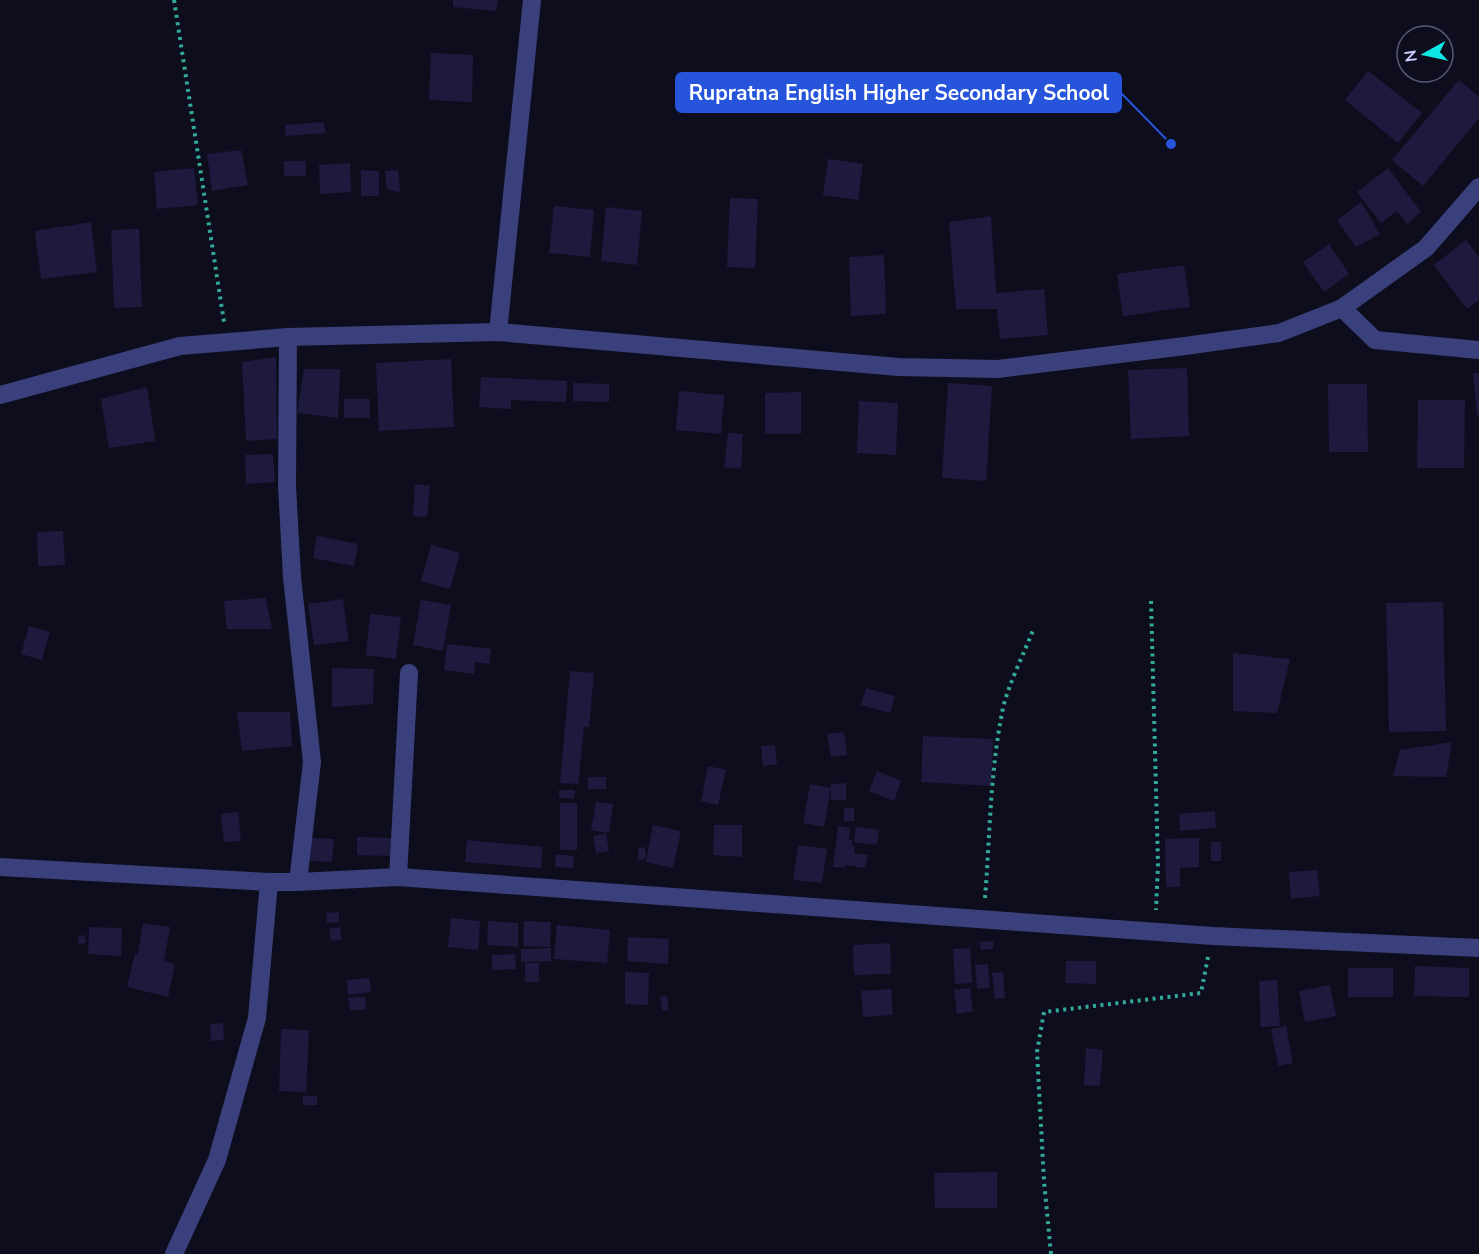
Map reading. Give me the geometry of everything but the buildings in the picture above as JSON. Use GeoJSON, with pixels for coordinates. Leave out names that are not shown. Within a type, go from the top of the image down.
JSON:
{"type":"FeatureCollection","features":[{"type":"Feature","properties":{"kind":"street"},"geometry":{"type":"LineString","coordinates":[[498,332],[532,0]]}},
{"type":"Feature","properties":{"kind":"street"},"geometry":{"type":"LineString","coordinates":[[0,395],[180,346],[288,337],[498,332],[898,367],[998,369],[1279,333],[1342,308],[1426,248],[1479,187]]}},
{"type":"Feature","properties":{"kind":"street"},"geometry":{"type":"LineString","coordinates":[[1342,308],[1375,340],[1479,350]]}},
{"type":"Feature","properties":{"kind":"street"},"geometry":{"type":"LineString","coordinates":[[288,337],[286,486],[292,577],[312,762],[298,882]]}},
{"type":"Feature","properties":{"kind":"street"},"geometry":{"type":"LineString","coordinates":[[398,877],[409,673]]}},
{"type":"Feature","properties":{"kind":"street"},"geometry":{"type":"LineString","coordinates":[[0,867],[269,882],[398,877],[1213,936],[1479,948]]}},
{"type":"Feature","properties":{"kind":"street"},"geometry":{"type":"LineString","coordinates":[[174,1254],[217,1160],[257,1018],[269,882]]}},
{"type":"Feature","properties":{"kind":"path"},"geometry":{"type":"LineString","coordinates":[[174,0],[227,342]]}},
{"type":"Feature","properties":{"kind":"path"},"geometry":{"type":"LineString","coordinates":[[1151,601],[1158,864],[1155,932]]}},
{"type":"Feature","properties":{"kind":"path"},"geometry":{"type":"LineString","coordinates":[[984,919],[991,786],[1002,710],[1033,630]]}},
{"type":"Feature","properties":{"kind":"path"},"geometry":{"type":"LineString","coordinates":[[1052,1254],[1044,1181],[1037,1052],[1044,1012],[1201,993],[1213,936]]}},
{"type":"Feature","properties":{"kind":"place","name":"Rupratna English Higher Secondary School"},"geometry":{"type":"Point","coordinates":[1171,144]}}]}
